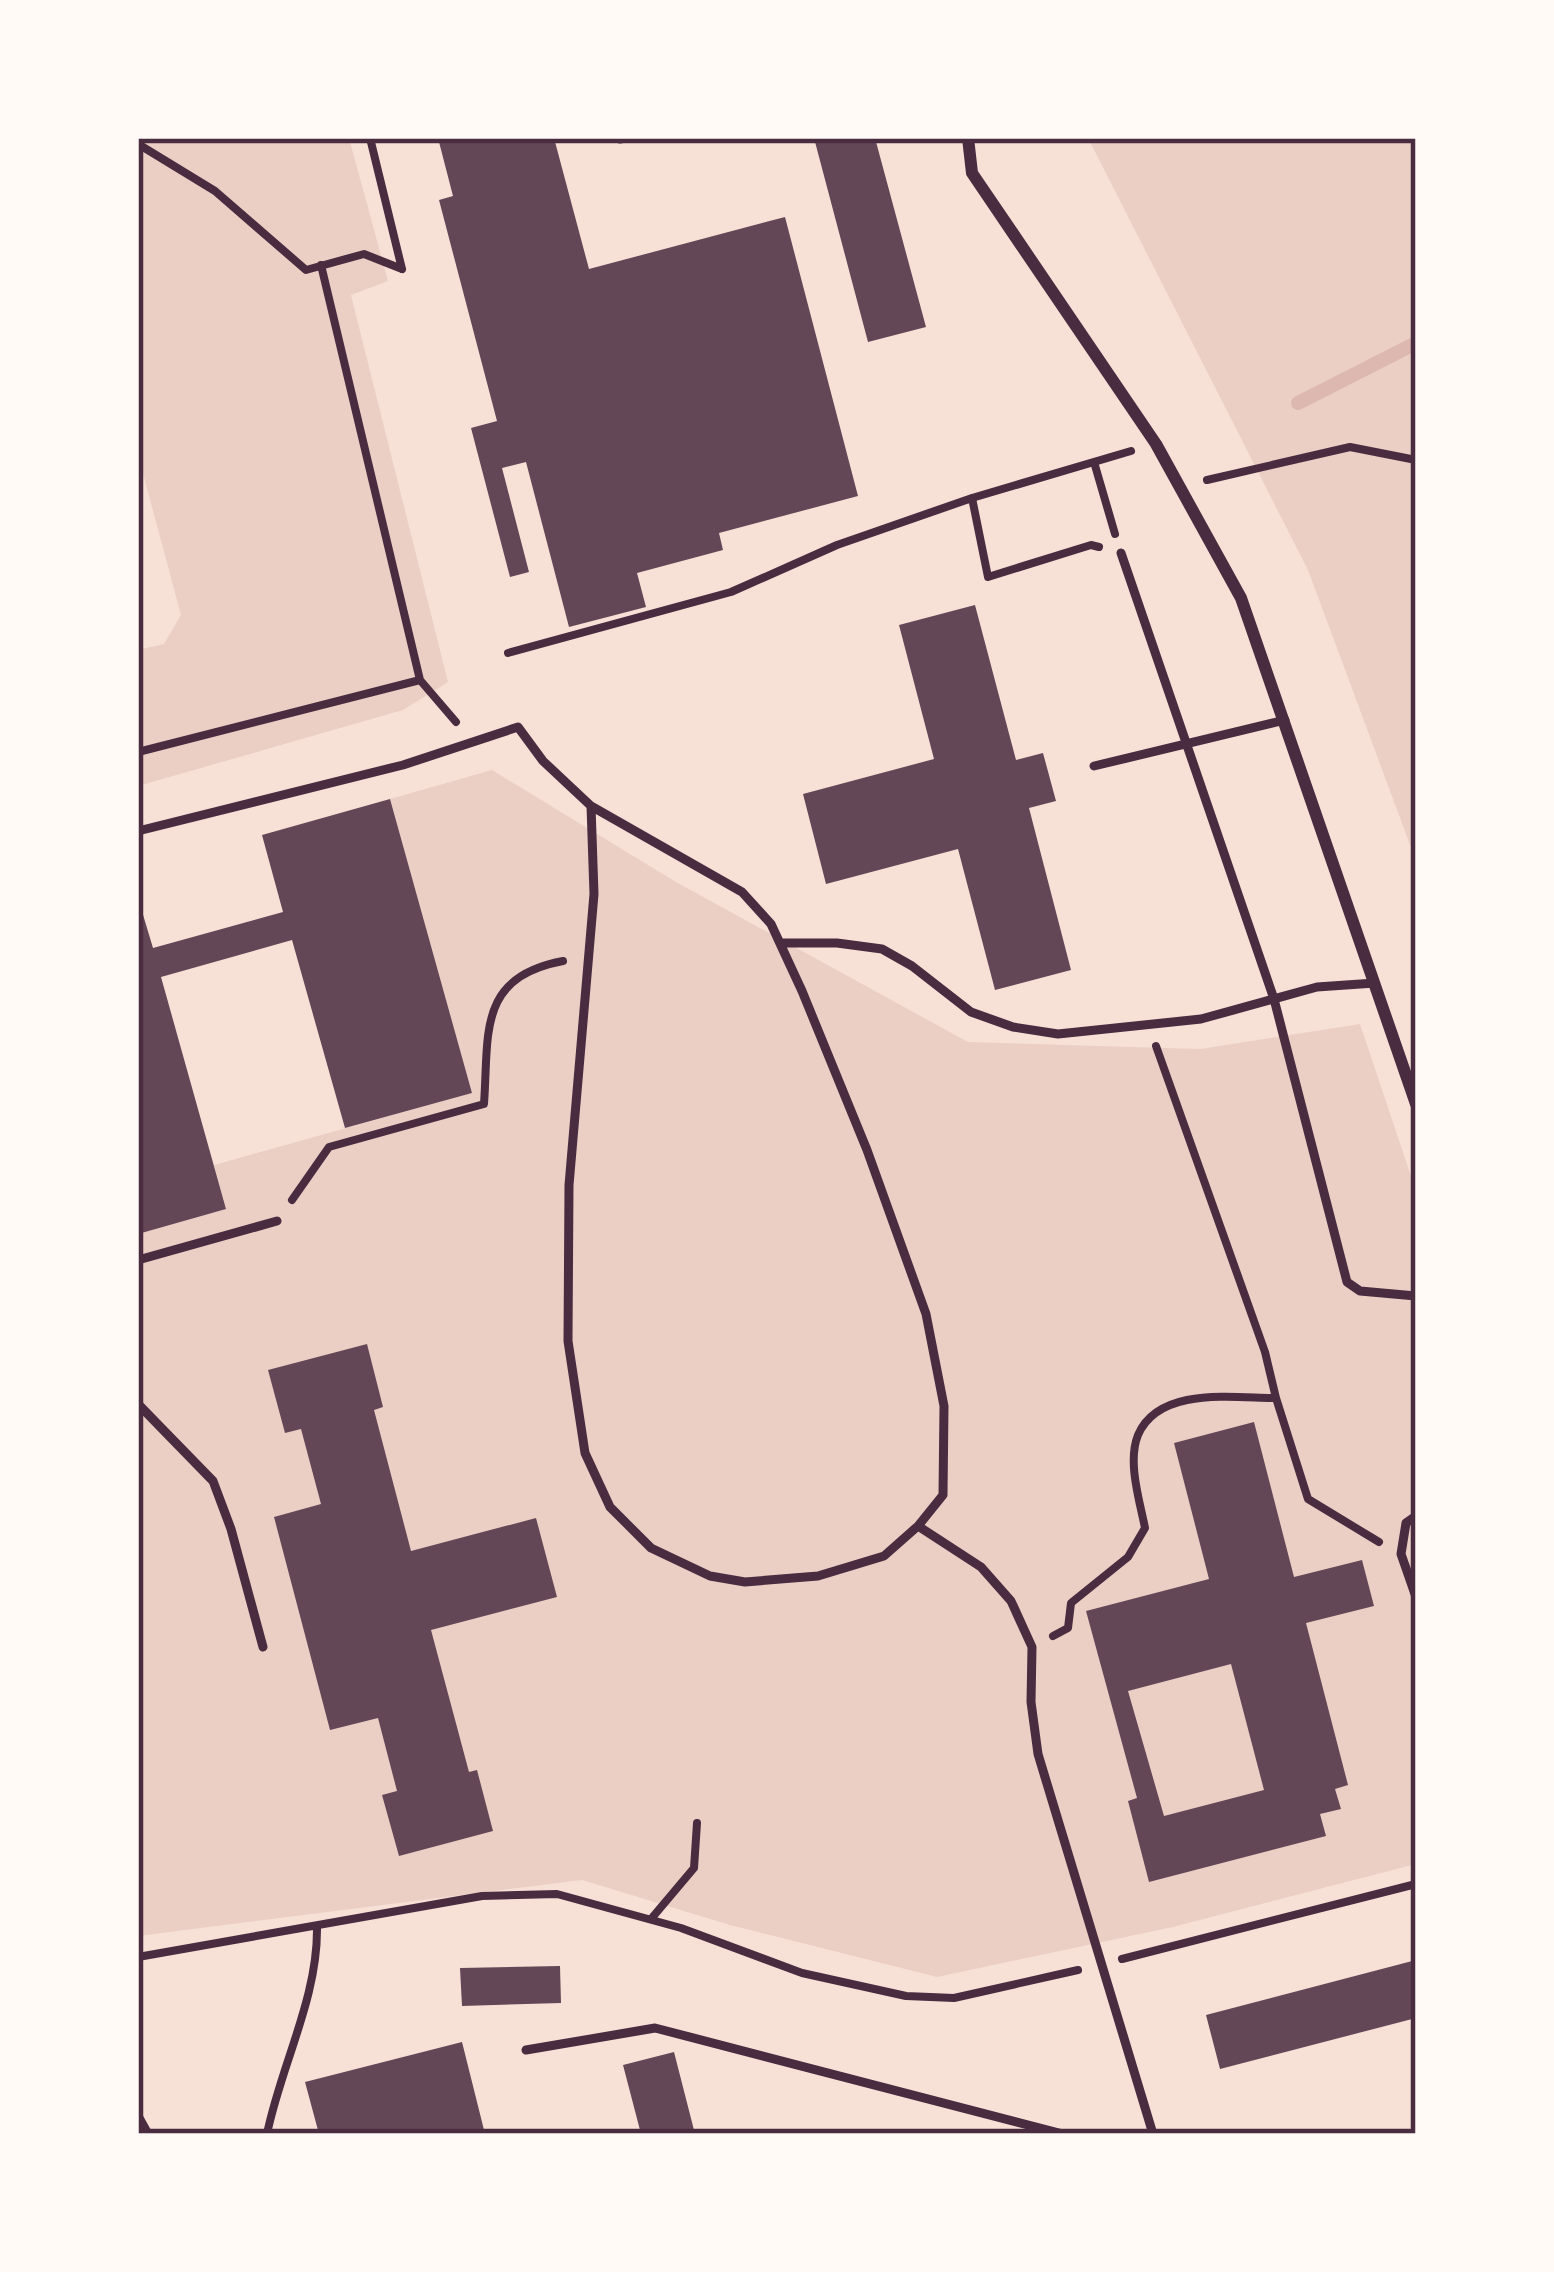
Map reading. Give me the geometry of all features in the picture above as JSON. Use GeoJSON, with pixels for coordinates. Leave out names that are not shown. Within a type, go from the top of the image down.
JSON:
{"type":"FeatureCollection","features":[{"type":"Feature","properties":{"kind":"street"},"geometry":{"type":"LineString","coordinates":[[968,138],[972,173],[1156,444],[1241,598],[1416,1104]]}},
{"type":"Feature","properties":{"kind":"lane"},"geometry":{"type":"LineString","coordinates":[[1121,553],[1274,999],[1347,1282],[1360,1292],[1416,1296]]}},
{"type":"Feature","properties":{"kind":"lane"},"geometry":{"type":"LineString","coordinates":[[1094,766],[1285,721]]}},
{"type":"Feature","properties":{"kind":"lane"},"geometry":{"type":"LineString","coordinates":[[138,831],[404,765],[518,727],[543,761],[591,806],[742,892],[771,924],[780,944],[867,1150],[926,1314],[944,1406],[943,1495],[884,1556],[818,1576],[745,1582],[710,1576],[651,1548],[610,1507],[585,1453],[568,1341],[569,1185],[594,894],[591,806]]}},
{"type":"Feature","properties":{"kind":"lane"},"geometry":{"type":"LineString","coordinates":[[780,944],[837,943],[881,949],[912,966],[971,1012],[1013,1027],[1058,1034],[1201,1019],[1317,987],[1375,983]]}},
{"type":"Feature","properties":{"kind":"lane"},"geometry":{"type":"LineString","coordinates":[[138,1260],[278,1220]]}},
{"type":"Feature","properties":{"kind":"lane"},"geometry":{"type":"LineString","coordinates":[[138,1404],[213,1481],[231,1528],[263,1647]]}},
{"type":"Feature","properties":{"kind":"lane"},"geometry":{"type":"LineString","coordinates":[[1416,1516],[1406,1523],[1401,1554],[1416,1597]]}},
{"type":"Feature","properties":{"kind":"lane"},"geometry":{"type":"LineString","coordinates":[[918,1526],[981,1567],[1011,1601],[1031,1647],[1038,1754],[1153,2134]]}},
{"type":"Feature","properties":{"kind":"lane"},"geometry":{"type":"LineString","coordinates":[[526,2050],[655,2028],[1063,2134]]}},
{"type":"Feature","properties":{"kind":"lane"},"geometry":{"type":"LineString","coordinates":[[138,2116],[148,2134]]}},
{"type":"Feature","properties":{"kind":"path"},"geometry":{"type":"LineString","coordinates":[[138,144],[215,191],[306,270],[364,254],[402,269],[370,138]]}},
{"type":"Feature","properties":{"kind":"path"},"geometry":{"type":"LineString","coordinates":[[321,266],[420,680],[472,742]]}},
{"type":"Feature","properties":{"kind":"path"},"geometry":{"type":"LineString","coordinates":[[508,653],[731,592],[837,545],[972,498],[1156,444]]}},
{"type":"Feature","properties":{"kind":"path"},"geometry":{"type":"LineString","coordinates":[[1180,487],[1350,447],[1416,460]]}},
{"type":"Feature","properties":{"kind":"path"},"geometry":{"type":"LineString","coordinates":[[1094,462],[1121,553]]}},
{"type":"Feature","properties":{"kind":"path"},"geometry":{"type":"LineString","coordinates":[[972,498],[988,577],[1091,545],[1121,553]]}},
{"type":"Feature","properties":{"kind":"path"},"geometry":{"type":"LineString","coordinates":[[138,752],[420,680]]}},
{"type":"Feature","properties":{"kind":"path"},"geometry":{"type":"LineString","coordinates":[[278,1220],[329,1147],[484,1104],[491,1008],[510,983],[545,965],[588,957]]}},
{"type":"Feature","properties":{"kind":"path"},"geometry":{"type":"LineString","coordinates":[[1149,1027],[1265,1352],[1308,1499],[1401,1554]]}},
{"type":"Feature","properties":{"kind":"path"},"geometry":{"type":"LineString","coordinates":[[1031,1647],[1069,1628],[1071,1603],[1127,1557],[1145,1528],[1136,1474],[1138,1436],[1156,1412],[1196,1397],[1276,1398]]}},
{"type":"Feature","properties":{"kind":"path"},"geometry":{"type":"LineString","coordinates":[[652,1919],[694,1868],[697,1823]]}},
{"type":"Feature","properties":{"kind":"path"},"geometry":{"type":"LineString","coordinates":[[138,1957],[482,1896],[557,1894],[652,1919],[802,1972],[906,1996],[954,1998],[1416,1883]]}},
{"type":"Feature","properties":{"kind":"path"},"geometry":{"type":"LineString","coordinates":[[267,2134],[276,2090],[318,1963],[317,1927]]}},
{"type":"Feature","properties":{"kind":"shaded area"},"geometry":{"type":"Polygon","coordinates":[[[138,138],[349,138],[388,281],[351,295],[448,682],[403,710],[138,786],[138,650],[164,644],[181,615],[138,455],[138,138]]]}},
{"type":"Feature","properties":{"kind":"shaded area"},"geometry":{"type":"Polygon","coordinates":[[[1088,138],[1416,138],[1416,861],[1308,570],[1088,138]]]}},
{"type":"Feature","properties":{"kind":"shaded area"},"geometry":{"type":"Polygon","coordinates":[[[492,770],[676,882],[968,1042],[1200,1049],[1360,1024],[1416,1191],[1416,1864],[1173,1927],[937,1977],[730,1925],[582,1880],[138,1936],[138,1234],[226,1209],[214,1165],[472,1093],[390,799],[492,770]]]}},
{"type":"Feature","properties":{"kind":"building"},"geometry":{"type":"Polygon","coordinates":[[[438,138],[554,138],[589,269],[785,217],[858,496],[719,533],[723,550],[637,573],[646,607],[569,627],[526,462],[502,468],[529,572],[510,577],[471,428],[497,421],[439,200],[453,196],[438,138]]]}},
{"type":"Feature","properties":{"kind":"building"},"geometry":{"type":"Polygon","coordinates":[[[814,138],[875,138],[926,327],[868,342],[814,138]]]}},
{"type":"Feature","properties":{"kind":"building"},"geometry":{"type":"Polygon","coordinates":[[[975,605],[1016,760],[1043,753],[1056,801],[1029,808],[1071,970],[995,990],[958,849],[826,884],[803,794],[934,759],[899,625],[975,605]]]}},
{"type":"Feature","properties":{"kind":"building"},"geometry":{"type":"Polygon","coordinates":[[[390,799],[472,1093],[345,1128],[292,940],[161,977],[226,1209],[138,1234],[138,898],[153,948],[283,912],[262,835],[390,799]]]}},
{"type":"Feature","properties":{"kind":"building"},"geometry":{"type":"Polygon","coordinates":[[[367,1344],[383,1407],[374,1410],[411,1551],[536,1518],[557,1597],[431,1630],[469,1772],[477,1770],[493,1831],[399,1856],[382,1795],[397,1791],[378,1718],[330,1730],[274,1517],[321,1504],[301,1429],[285,1433],[268,1370],[367,1344]]]}},
{"type":"Feature","properties":{"kind":"building"},"geometry":{"type":"Polygon","coordinates":[[[1254,1422],[1294,1577],[1362,1560],[1374,1606],[1306,1623],[1348,1785],[1335,1789],[1341,1809],[1320,1814],[1326,1836],[1149,1882],[1128,1801],[1137,1798],[1086,1611],[1209,1579],[1174,1443],[1254,1422]],[[1231,1664],[1128,1691],[1164,1816],[1264,1790],[1231,1664]]]}},
{"type":"Feature","properties":{"kind":"building"},"geometry":{"type":"Polygon","coordinates":[[[1416,1960],[1416,2018],[1220,2069],[1206,2015],[1416,1960]]]}},
{"type":"Feature","properties":{"kind":"building"},"geometry":{"type":"Polygon","coordinates":[[[560,1966],[561,2003],[462,2006],[460,1968],[560,1966]]]}},
{"type":"Feature","properties":{"kind":"building"},"geometry":{"type":"Polygon","coordinates":[[[462,2042],[485,2134],[319,2134],[305,2082],[462,2042]]]}},
{"type":"Feature","properties":{"kind":"building"},"geometry":{"type":"Polygon","coordinates":[[[674,2052],[695,2134],[641,2134],[623,2065],[674,2052]]]}},
{"type":"Feature","properties":{"kind":"waterway"},"geometry":{"type":"LineString","coordinates":[[1298,403],[1416,343]]}}]}
